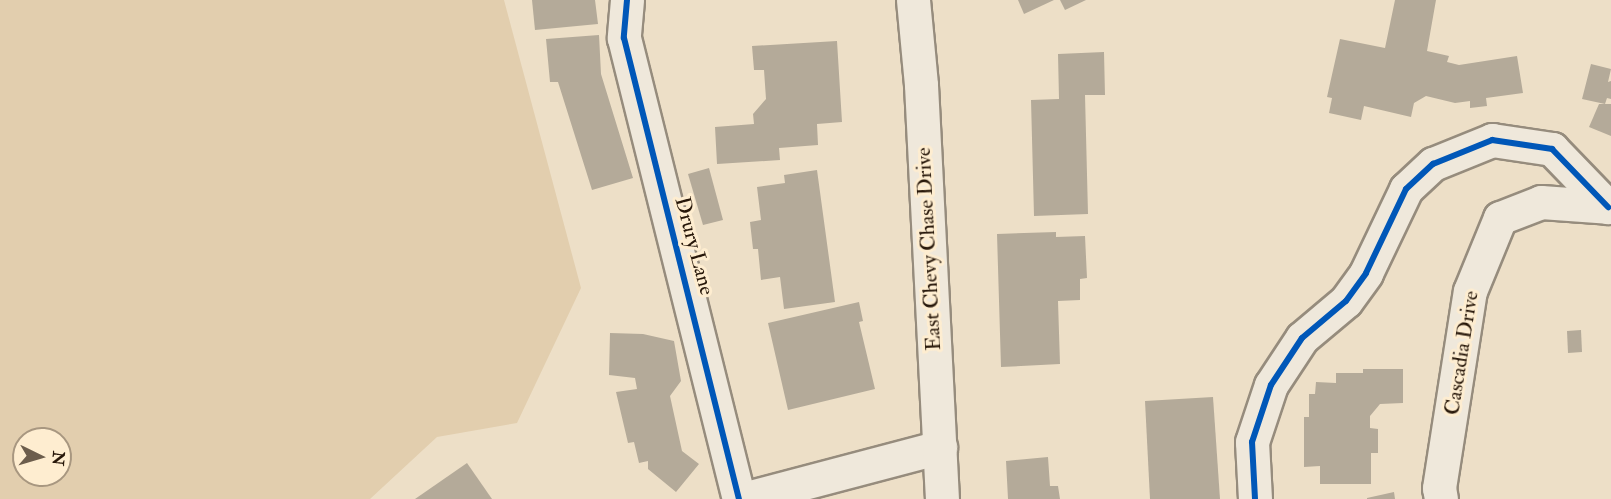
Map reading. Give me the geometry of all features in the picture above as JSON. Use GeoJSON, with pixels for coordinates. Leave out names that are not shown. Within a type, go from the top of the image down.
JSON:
{"type":"FeatureCollection","features":[{"type":"Feature","properties":{"kind":"street","name":"Drury Lane"},"geometry":{"type":"LineString","coordinates":[[627,0],[624,38],[741,499]]}},
{"type":"Feature","properties":{"kind":"street","name":"East Chevy Chase Drive"},"geometry":{"type":"LineString","coordinates":[[913,0],[942,499]]}},
{"type":"Feature","properties":{"kind":"street"},"geometry":{"type":"LineString","coordinates":[[1256,499],[1252,442],[1271,385],[1302,338],[1346,301],[1366,273],[1406,189],[1433,164],[1492,140],[1552,150],[1609,207]]}},
{"type":"Feature","properties":{"kind":"street","name":"Cascadia Drive"},"geometry":{"type":"LineString","coordinates":[[1441,499],[1439,488],[1470,291],[1500,218],[1541,202],[1609,207]]}},
{"type":"Feature","properties":{"kind":"street"},"geometry":{"type":"LineString","coordinates":[[741,499],[939,447]]}},
{"type":"Feature","properties":{"kind":"shaded area"},"geometry":{"type":"Polygon","coordinates":[[[0,0],[504,0],[581,288],[517,423],[437,437],[370,499],[0,499],[0,0]]]}},
{"type":"Feature","properties":{"kind":"building"},"geometry":{"type":"Polygon","coordinates":[[[532,0],[595,0],[598,24],[535,30],[532,0]]]}},
{"type":"Feature","properties":{"kind":"building"},"geometry":{"type":"Polygon","coordinates":[[[1018,0],[1054,0],[1024,14],[1018,0]]]}},
{"type":"Feature","properties":{"kind":"building"},"geometry":{"type":"Polygon","coordinates":[[[1060,0],[1086,0],[1065,10],[1060,0]]]}},
{"type":"Feature","properties":{"kind":"building"},"geometry":{"type":"Polygon","coordinates":[[[1395,0],[1436,0],[1427,51],[1449,56],[1447,62],[1459,65],[1517,56],[1523,93],[1486,98],[1487,106],[1470,108],[1470,101],[1455,103],[1426,96],[1414,103],[1411,117],[1364,106],[1361,120],[1329,113],[1332,98],[1327,97],[1340,39],[1385,48],[1395,0]]]}},
{"type":"Feature","properties":{"kind":"building"},"geometry":{"type":"Polygon","coordinates":[[[599,35],[601,74],[633,178],[592,190],[558,82],[550,82],[546,39],[599,35]]]}},
{"type":"Feature","properties":{"kind":"building"},"geometry":{"type":"Polygon","coordinates":[[[837,41],[842,122],[817,124],[818,145],[779,148],[780,160],[717,164],[715,127],[754,124],[753,114],[766,99],[764,70],[754,70],[752,46],[837,41]]]}},
{"type":"Feature","properties":{"kind":"building"},"geometry":{"type":"Polygon","coordinates":[[[1104,52],[1105,95],[1085,95],[1088,214],[1034,216],[1031,100],[1059,99],[1058,54],[1104,52]]]}},
{"type":"Feature","properties":{"kind":"building"},"geometry":{"type":"Polygon","coordinates":[[[1591,64],[1611,69],[1608,82],[1611,81],[1611,99],[1607,98],[1605,104],[1582,99],[1591,64]]]}},
{"type":"Feature","properties":{"kind":"building"},"geometry":{"type":"Polygon","coordinates":[[[1599,104],[1611,104],[1611,136],[1589,127],[1599,104]]]}},
{"type":"Feature","properties":{"kind":"building"},"geometry":{"type":"Polygon","coordinates":[[[709,168],[723,220],[703,225],[688,174],[709,168]]]}},
{"type":"Feature","properties":{"kind":"building"},"geometry":{"type":"Polygon","coordinates":[[[817,170],[835,302],[784,309],[780,277],[761,280],[758,249],[753,249],[750,222],[761,220],[757,187],[785,183],[784,175],[817,170]]]}},
{"type":"Feature","properties":{"kind":"building"},"geometry":{"type":"Polygon","coordinates":[[[1056,232],[1056,237],[1085,236],[1087,278],[1080,279],[1080,300],[1058,301],[1060,364],[1001,367],[997,234],[1056,232]]]}},
{"type":"Feature","properties":{"kind":"building"},"geometry":{"type":"Polygon","coordinates":[[[859,302],[863,321],[859,322],[875,389],[788,410],[768,323],[859,302]]]}},
{"type":"Feature","properties":{"kind":"building"},"geometry":{"type":"Polygon","coordinates":[[[1581,330],[1582,352],[1568,353],[1567,331],[1581,330]]]}},
{"type":"Feature","properties":{"kind":"building"},"geometry":{"type":"Polygon","coordinates":[[[610,333],[643,334],[674,341],[681,381],[670,396],[682,451],[699,464],[676,492],[648,469],[648,461],[639,463],[634,442],[628,443],[616,392],[637,389],[635,378],[609,375],[610,333]]]}},
{"type":"Feature","properties":{"kind":"building"},"geometry":{"type":"Polygon","coordinates":[[[1363,369],[1403,369],[1403,403],[1380,404],[1370,416],[1370,428],[1378,429],[1378,453],[1371,453],[1371,484],[1320,484],[1320,466],[1304,467],[1304,417],[1309,417],[1309,394],[1315,394],[1316,382],[1336,383],[1336,373],[1363,373],[1363,369]]]}},
{"type":"Feature","properties":{"kind":"building"},"geometry":{"type":"Polygon","coordinates":[[[1213,397],[1220,499],[1150,499],[1145,401],[1213,397]]]}},
{"type":"Feature","properties":{"kind":"building"},"geometry":{"type":"Polygon","coordinates":[[[1048,457],[1050,486],[1058,486],[1060,499],[1008,499],[1006,461],[1048,457]]]}},
{"type":"Feature","properties":{"kind":"building"},"geometry":{"type":"Polygon","coordinates":[[[467,463],[492,499],[415,499],[467,463]]]}},
{"type":"Feature","properties":{"kind":"building"},"geometry":{"type":"Polygon","coordinates":[[[1394,492],[1395,499],[1367,499],[1367,498],[1394,492]]]}},
{"type":"Feature","properties":{"kind":"cycle path"},"geometry":{"type":"LineString","coordinates":[[627,0],[624,38],[739,499]]}},
{"type":"Feature","properties":{"kind":"cycle path"},"geometry":{"type":"LineString","coordinates":[[1255,499],[1252,442],[1271,385],[1302,338],[1346,301],[1366,273],[1406,189],[1433,164],[1492,140],[1552,149],[1608,207]]}}]}
